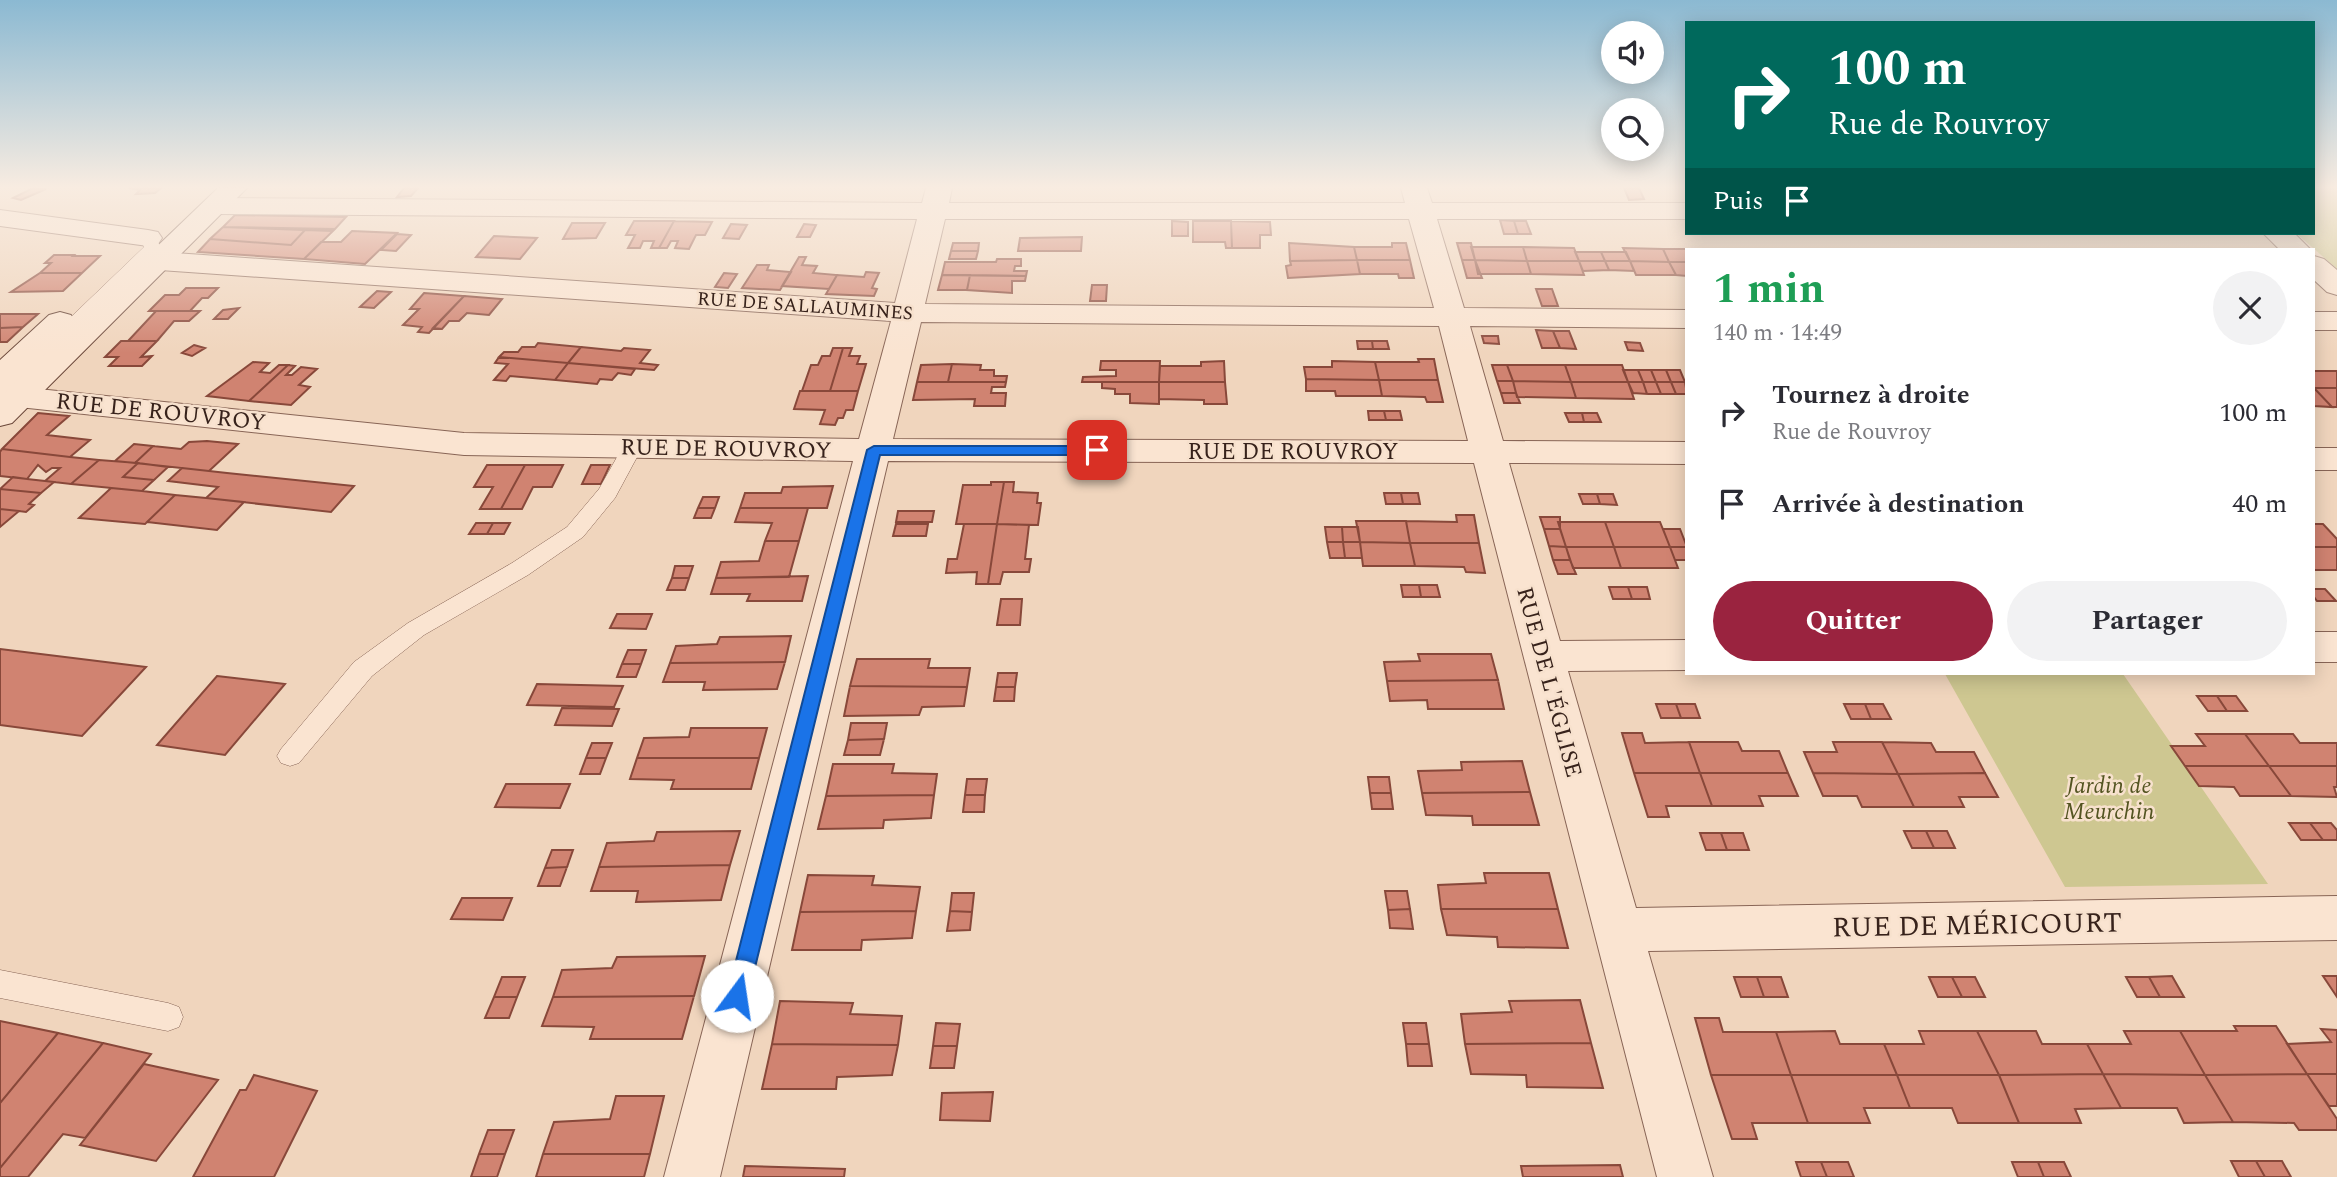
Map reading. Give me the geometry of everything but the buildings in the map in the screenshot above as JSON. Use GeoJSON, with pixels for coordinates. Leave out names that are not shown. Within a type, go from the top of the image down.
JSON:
{"type":"FeatureCollection","features":[{"type":"Feature","properties":{"kind":"street","name":"RUE DE SALLAUMINES"},"geometry":{"type":"LineString","coordinates":[[139,243],[154,249],[909,313],[1685,319]]}},
{"type":"Feature","properties":{"kind":"street"},"geometry":{"type":"LineString","coordinates":[[5,397],[161,243]]}},
{"type":"Feature","properties":{"kind":"street"},"geometry":{"type":"LineString","coordinates":[[692,1177],[926,243]]}},
{"type":"Feature","properties":{"kind":"street","name":"RUE DE L'ÉGLISE"},"geometry":{"type":"LineString","coordinates":[[1430,243],[1685,1177]]}},
{"type":"Feature","properties":{"kind":"street"},"geometry":{"type":"LineString","coordinates":[[2315,266],[2337,286]]}},
{"type":"Feature","properties":{"kind":"street"},"geometry":{"type":"LineString","coordinates":[[2315,321],[2337,321]]}},
{"type":"Feature","properties":{"kind":"street","name":"RUE DE ROUVROY"},"geometry":{"type":"LineString","coordinates":[[5,397],[464,444],[874,450],[1685,453]]}},
{"type":"Feature","properties":{"kind":"street"},"geometry":{"type":"LineString","coordinates":[[2315,459],[2337,459]]}},
{"type":"Feature","properties":{"kind":"street"},"geometry":{"type":"LineString","coordinates":[[2315,648],[2337,647]]}},
{"type":"Feature","properties":{"kind":"street"},"geometry":{"type":"LineString","coordinates":[[1543,656],[1685,655]]}},
{"type":"Feature","properties":{"kind":"street","name":"RUE DE MÉRICOURT"},"geometry":{"type":"LineString","coordinates":[[1617,930],[2337,918]]}},
{"type":"Feature","properties":{"kind":"lane"},"geometry":{"type":"LineString","coordinates":[[290,756],[363,670],[416,629],[520,569],[575,532],[608,493],[633,446]]}},
{"type":"Feature","properties":{"kind":"lane"},"geometry":{"type":"LineString","coordinates":[[0,984],[168,1017]]}},
{"type":"Feature","properties":{"kind":"green space"},"geometry":{"type":"Polygon","coordinates":[[[2307,243],[2337,243],[2337,269],[2315,248],[2307,243]]]}},
{"type":"Feature","properties":{"kind":"green space","name":"Jardin de Meurchin"},"geometry":{"type":"Polygon","coordinates":[[[1946,675],[2124,675],[2268,884],[2065,887],[1946,675]]]}},
{"type":"Feature","properties":{"kind":"route"},"geometry":{"type":"LineString","coordinates":[[737,996],[874,450],[1097,450]]}}]}
